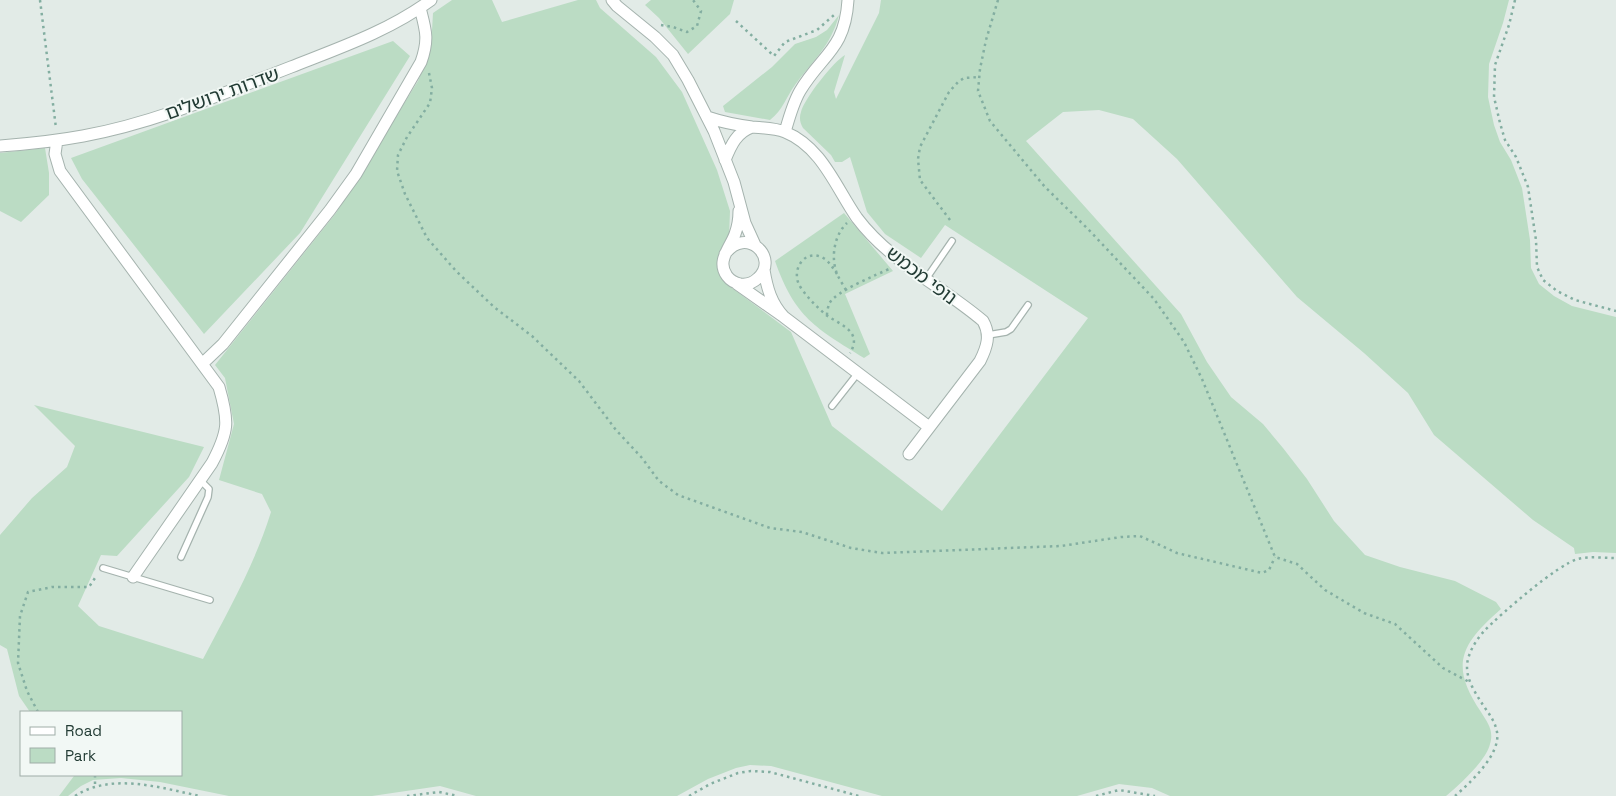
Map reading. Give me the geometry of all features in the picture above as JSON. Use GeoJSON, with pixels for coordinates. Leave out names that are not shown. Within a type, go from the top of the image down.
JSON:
{"type":"FeatureCollection","features":[{"type":"Feature","properties":{"kind":"street","name":"שדרות ירושלים"},"geometry":{"type":"LineString","coordinates":[[0,146],[83,136],[187,106],[365,38],[431,0]]}},
{"type":"Feature","properties":{"kind":"street"},"geometry":{"type":"LineString","coordinates":[[612,0],[655,37],[673,56],[688,80],[726,160],[739,204],[755,245],[764,256],[764,270],[770,297],[784,317]]}},
{"type":"Feature","properties":{"kind":"street"},"geometry":{"type":"LineString","coordinates":[[785,132],[800,90],[831,53],[844,30],[848,0]]}},
{"type":"Feature","properties":{"kind":"street"},"geometry":{"type":"LineString","coordinates":[[202,364],[223,344],[330,210],[356,174],[421,62],[426,46],[426,32],[420,8]]}},
{"type":"Feature","properties":{"kind":"street","name":"נופי מכמש"},"geometry":{"type":"LineString","coordinates":[[707,117],[785,132],[798,139],[820,158],[857,217],[883,246],[983,321],[988,330],[988,335]]}},
{"type":"Feature","properties":{"kind":"street"},"geometry":{"type":"LineString","coordinates":[[726,160],[730,147],[737,137],[743,130],[752,127]]}},
{"type":"Feature","properties":{"kind":"street"},"geometry":{"type":"LineString","coordinates":[[57,140],[55,154],[60,171],[219,386],[227,420],[226,433],[221,447],[132,577]]}},
{"type":"Feature","properties":{"kind":"street"},"geometry":{"type":"LineString","coordinates":[[739,204],[739,218],[735,234],[725,254],[723,267],[730,279],[784,317],[929,427]]}},
{"type":"Feature","properties":{"kind":"street"},"geometry":{"type":"LineString","coordinates":[[725,254],[729,248],[741,242],[755,245]]}},
{"type":"Feature","properties":{"kind":"street"},"geometry":{"type":"LineString","coordinates":[[736,282],[749,284],[760,276],[764,270]]}},
{"type":"Feature","properties":{"kind":"street"},"geometry":{"type":"LineString","coordinates":[[909,454],[980,360],[985,350],[988,335]]}},
{"type":"Feature","properties":{"kind":"lane"},"geometry":{"type":"LineString","coordinates":[[926,279],[952,241]]}},
{"type":"Feature","properties":{"kind":"lane"},"geometry":{"type":"LineString","coordinates":[[988,335],[1006,332],[1011,329],[1028,305]]}},
{"type":"Feature","properties":{"kind":"lane"},"geometry":{"type":"LineString","coordinates":[[832,406],[858,373]]}},
{"type":"Feature","properties":{"kind":"lane"},"geometry":{"type":"LineString","coordinates":[[181,557],[208,497],[209,489],[200,480]]}},
{"type":"Feature","properties":{"kind":"lane"},"geometry":{"type":"LineString","coordinates":[[103,568],[210,600]]}},
{"type":"Feature","properties":{"kind":"path"},"geometry":{"type":"LineString","coordinates":[[40,0],[57,140]]}},
{"type":"Feature","properties":{"kind":"path"},"geometry":{"type":"LineString","coordinates":[[637,22],[673,27],[687,32],[697,26],[701,11],[693,0]]}},
{"type":"Feature","properties":{"kind":"path"},"geometry":{"type":"LineString","coordinates":[[998,0],[986,40],[978,91],[990,121],[1045,188],[1088,229],[1154,299],[1184,342],[1202,379],[1275,557]]}},
{"type":"Feature","properties":{"kind":"path"},"geometry":{"type":"LineString","coordinates":[[1515,0],[1509,25],[1495,65],[1494,97],[1505,140],[1516,157],[1528,186],[1536,240],[1537,267],[1544,280],[1557,291],[1574,300],[1616,311]]}},
{"type":"Feature","properties":{"kind":"path"},"geometry":{"type":"LineString","coordinates":[[736,22],[774,56],[785,42],[817,30],[832,18],[836,12]]}},
{"type":"Feature","properties":{"kind":"path"},"geometry":{"type":"LineString","coordinates":[[421,62],[429,72],[432,88],[430,103],[407,137],[398,155],[397,171],[405,194],[428,238],[456,271],[494,307],[532,336],[579,381],[616,430],[642,458],[659,482],[678,495],[770,528],[802,532],[852,548],[882,553],[1061,546],[1140,536],[1176,553],[1262,573],[1268,570],[1275,557]]}},
{"type":"Feature","properties":{"kind":"path"},"geometry":{"type":"LineString","coordinates":[[950,220],[920,180],[918,159],[920,148],[949,92],[964,78],[979,77]]}},
{"type":"Feature","properties":{"kind":"path"},"geometry":{"type":"LineString","coordinates":[[837,274],[834,259],[835,243],[846,223],[857,217]]}},
{"type":"Feature","properties":{"kind":"path"},"geometry":{"type":"LineString","coordinates":[[844,363],[852,350],[852,334],[845,325],[827,315],[804,292],[799,285],[796,274],[800,264],[806,258],[814,256],[823,257],[837,274],[846,290]]}},
{"type":"Feature","properties":{"kind":"path"},"geometry":{"type":"LineString","coordinates":[[827,315],[829,304],[832,300],[846,290],[892,267],[899,259]]}},
{"type":"Feature","properties":{"kind":"path"},"geometry":{"type":"LineString","coordinates":[[1275,557],[1297,564],[1325,590],[1364,613],[1395,624],[1444,668],[1471,683]]}},
{"type":"Feature","properties":{"kind":"path"},"geometry":{"type":"LineString","coordinates":[[1455,796],[1487,762],[1496,748],[1497,734],[1494,722],[1476,694],[1467,667],[1470,653],[1485,630],[1560,569],[1577,560],[1616,558]]}},
{"type":"Feature","properties":{"kind":"path"},"geometry":{"type":"LineString","coordinates":[[38,711],[27,690],[18,663],[20,616],[28,592],[52,587],[89,587],[103,568]]}},
{"type":"Feature","properties":{"kind":"path"},"geometry":{"type":"LineString","coordinates":[[689,796],[710,784],[751,770],[770,772],[859,796]]}},
{"type":"Feature","properties":{"kind":"path"},"geometry":{"type":"LineString","coordinates":[[95,776],[95,786]]}},
{"type":"Feature","properties":{"kind":"path"},"geometry":{"type":"LineString","coordinates":[[76,796],[95,786],[121,784],[159,787],[200,796]]}},
{"type":"Feature","properties":{"kind":"path"},"geometry":{"type":"LineString","coordinates":[[1096,796],[1119,790],[1155,796]]}},
{"type":"Feature","properties":{"kind":"path"},"geometry":{"type":"LineString","coordinates":[[407,796],[439,792],[458,796]]}},
{"type":"Feature","properties":{"kind":"green space"},"geometry":{"type":"Polygon","coordinates":[[[452,0],[492,0],[502,22],[578,0],[596,0],[600,8],[656,57],[682,92],[717,170],[730,211],[729,238],[717,262],[732,288],[791,332],[832,426],[942,511],[1088,318],[945,225],[921,258],[885,234],[867,212],[850,157],[842,162],[835,162],[831,155],[803,128],[800,116],[803,106],[827,72],[845,55],[834,92],[836,99],[879,13],[881,0],[1509,0],[1489,64],[1488,97],[1500,142],[1511,160],[1522,188],[1530,240],[1531,268],[1539,284],[1554,296],[1572,306],[1616,317],[1616,553],[1593,552],[1575,554],[1574,548],[1533,520],[1434,435],[1408,393],[1297,297],[1177,159],[1133,119],[1099,110],[1063,112],[1026,141],[1181,314],[1207,362],[1231,397],[1263,424],[1283,448],[1307,479],[1334,521],[1365,555],[1400,567],[1455,581],[1496,602],[1501,609],[1476,633],[1464,656],[1463,668],[1465,681],[1471,696],[1490,727],[1490,744],[1478,765],[1446,796],[1170,796],[1152,788],[1119,784],[1077,796],[882,796],[771,766],[750,765],[736,768],[708,779],[677,796],[476,796],[440,786],[372,796],[229,796],[160,782],[121,778],[93,780],[68,796],[59,796],[74,776],[182,776],[182,711],[29,711],[19,696],[7,649],[0,645],[0,535],[32,498],[67,467],[75,446],[34,405],[204,447],[189,477],[117,556],[101,555],[78,606],[99,626],[203,659],[249,569],[271,512],[262,494],[219,480],[234,424],[225,378],[215,365],[336,213],[418,81],[431,48],[433,13],[452,0]]]}},
{"type":"Feature","properties":{"kind":"green space"},"geometry":{"type":"Polygon","coordinates":[[[651,0],[734,0],[730,14],[688,54],[659,18],[645,5],[651,0]]]}},
{"type":"Feature","properties":{"kind":"green space"},"geometry":{"type":"Polygon","coordinates":[[[839,15],[836,26],[821,52],[795,85],[778,112],[770,120],[725,112],[723,106],[772,67],[795,44],[816,37],[827,30],[839,15]]]}},
{"type":"Feature","properties":{"kind":"green space"},"geometry":{"type":"Polygon","coordinates":[[[393,41],[410,56],[300,233],[204,334],[82,179],[71,158],[393,41]]]}},
{"type":"Feature","properties":{"kind":"green space"},"geometry":{"type":"Polygon","coordinates":[[[45,148],[49,173],[49,195],[21,222],[0,211],[0,153],[45,148]]]}},
{"type":"Feature","properties":{"kind":"green space"},"geometry":{"type":"Polygon","coordinates":[[[844,213],[893,271],[845,294],[870,354],[864,358],[809,320],[791,296],[775,261],[844,213]]]}}]}
